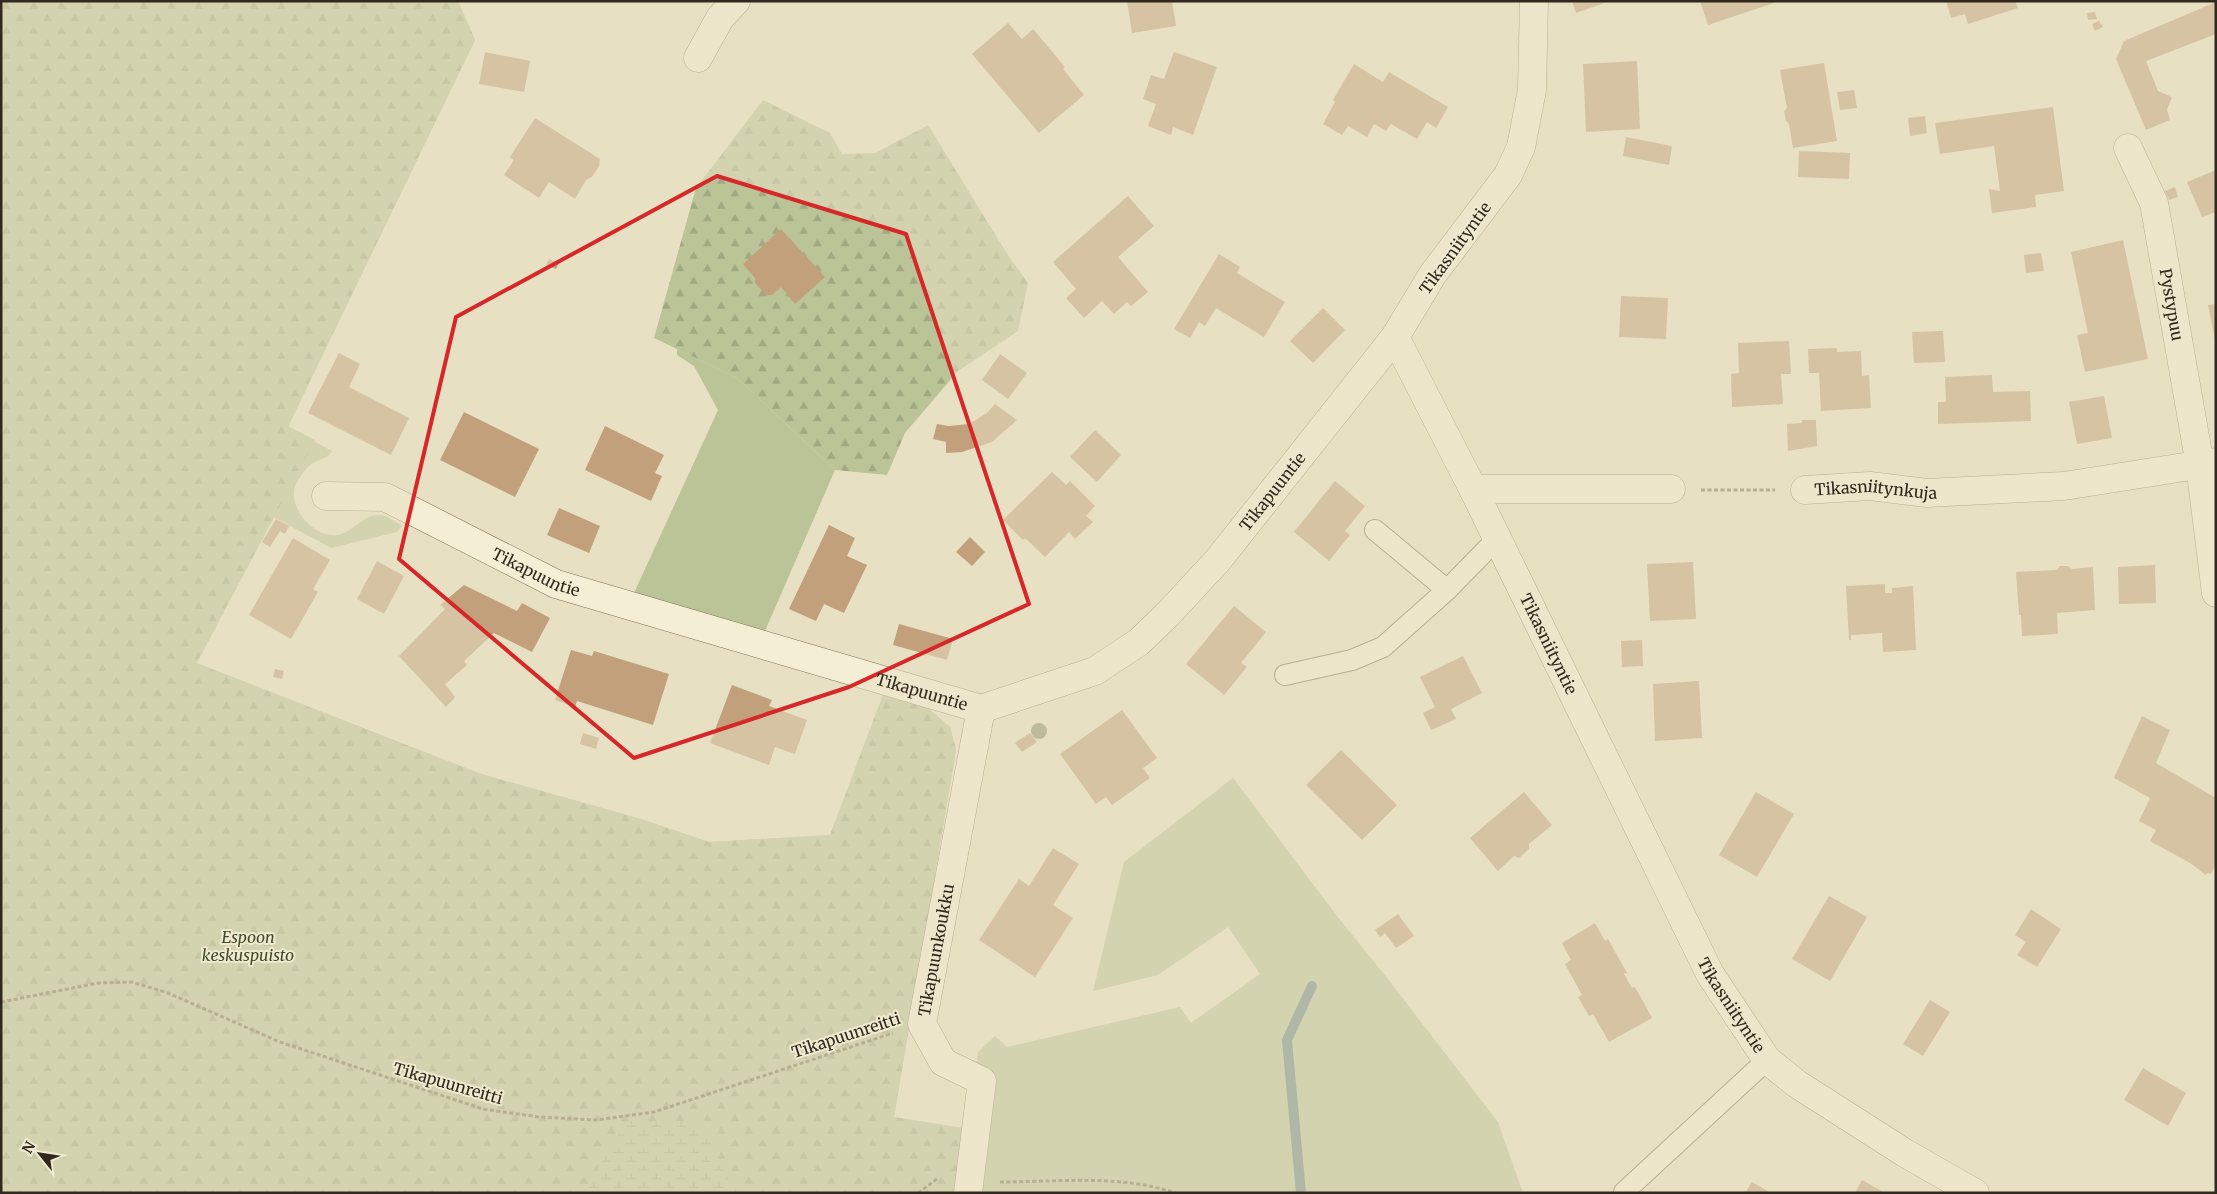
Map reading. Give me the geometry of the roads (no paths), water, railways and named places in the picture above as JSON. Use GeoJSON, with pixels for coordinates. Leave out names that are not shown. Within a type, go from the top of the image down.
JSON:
{"type":"FeatureCollection","features":[{"type":"Feature","properties":{"kind":"street"},"geometry":{"type":"LineString","coordinates":[[698,58],[720,18],[736,1]]}},
{"type":"Feature","properties":{"kind":"street","name":"Tikasniityntie"},"geometry":{"type":"LineString","coordinates":[[1534,1],[1532,90],[1521,146],[1508,175],[1433,274],[1395,337],[1473,489],[1710,974],[1767,1060],[1814,1095],[1905,1153],[1975,1193]]}},
{"type":"Feature","properties":{"kind":"street","name":"Pystypuu"},"geometry":{"type":"LineString","coordinates":[[2128,148],[2154,203],[2208,464],[2216,594]]}},
{"type":"Feature","properties":{"kind":"street","name":"Tikapuuntie"},"geometry":{"type":"LineString","coordinates":[[326,496],[385,497],[556,584],[981,709],[1095,670],[1138,642],[1168,614],[1218,560],[1395,337]]}},
{"type":"Feature","properties":{"kind":"street","name":"Tikasniitynkuja"},"geometry":{"type":"LineString","coordinates":[[1805,490],[1870,486],[1928,492],[2064,486],[2208,464]]}},
{"type":"Feature","properties":{"kind":"street"},"geometry":{"type":"LineString","coordinates":[[1473,489],[1671,490]]}},
{"type":"Feature","properties":{"kind":"street","name":"Tikapuunkoukku"},"geometry":{"type":"LineString","coordinates":[[969,1188],[982,1081],[943,1062],[922,1024],[981,709]]}},
{"type":"Feature","properties":{"kind":"lane"},"geometry":{"type":"LineString","coordinates":[[1375,530],[1447,590]]}},
{"type":"Feature","properties":{"kind":"lane"},"geometry":{"type":"LineString","coordinates":[[1285,675],[1352,660],[1383,647],[1447,590],[1497,539]]}},
{"type":"Feature","properties":{"kind":"lane"},"geometry":{"type":"LineString","coordinates":[[1624,1192],[1767,1060]]}},
{"type":"Feature","properties":{"kind":"waterway"},"geometry":{"type":"LineString","coordinates":[[1301,1193],[1287,1040],[1312,986]]}},
{"type":"Feature","properties":{"kind":"park label","name":"Espoon keskuspuisto"},"geometry":{"type":"Point","coordinates":[248,946]}}]}
